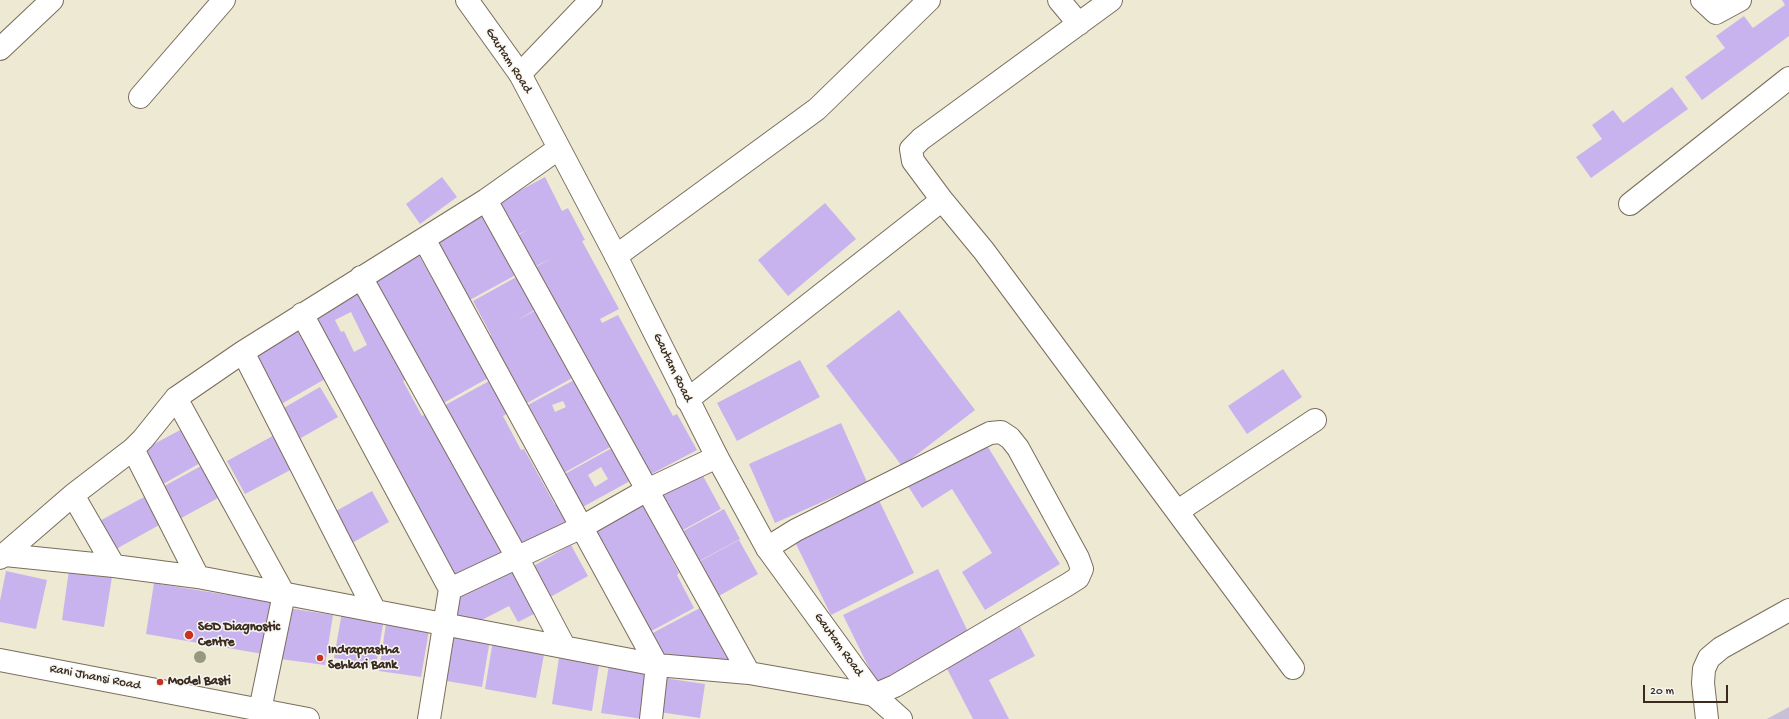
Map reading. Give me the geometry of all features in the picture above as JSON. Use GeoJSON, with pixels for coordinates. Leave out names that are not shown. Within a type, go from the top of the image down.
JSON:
{"type":"FeatureCollection","features":[{"type":"Feature","properties":{"kind":"street"},"geometry":{"type":"LineString","coordinates":[[0,49],[52,0]]}},
{"type":"Feature","properties":{"kind":"street"},"geometry":{"type":"LineString","coordinates":[[140,97],[224,0]]}},
{"type":"Feature","properties":{"kind":"street","name":"Gautam Road"},"geometry":{"type":"LineString","coordinates":[[468,0],[520,74],[558,149],[616,256],[716,457],[767,548],[874,695],[901,719]]}},
{"type":"Feature","properties":{"kind":"street"},"geometry":{"type":"LineString","coordinates":[[520,74],[591,0]]}},
{"type":"Feature","properties":{"kind":"street"},"geometry":{"type":"LineString","coordinates":[[616,256],[817,109],[929,0]]}},
{"type":"Feature","properties":{"kind":"street"},"geometry":{"type":"LineString","coordinates":[[1059,0],[1079,24]]}},
{"type":"Feature","properties":{"kind":"street"},"geometry":{"type":"LineString","coordinates":[[1111,0],[920,139],[911,149],[913,161],[942,200],[984,251],[1293,668]]}},
{"type":"Feature","properties":{"kind":"street"},"geometry":{"type":"LineString","coordinates":[[1702,0],[1716,13],[1740,0]]}},
{"type":"Feature","properties":{"kind":"street"},"geometry":{"type":"LineString","coordinates":[[1630,204],[1789,78]]}},
{"type":"Feature","properties":{"kind":"street"},"geometry":{"type":"LineString","coordinates":[[2,556],[73,495],[133,449],[176,398],[242,352],[486,200],[558,149]]}},
{"type":"Feature","properties":{"kind":"street"},"geometry":{"type":"LineString","coordinates":[[486,200],[749,674]]}},
{"type":"Feature","properties":{"kind":"street"},"geometry":{"type":"LineString","coordinates":[[687,400],[942,200]]}},
{"type":"Feature","properties":{"kind":"street"},"geometry":{"type":"LineString","coordinates":[[424,239],[657,665],[651,719]]}},
{"type":"Feature","properties":{"kind":"street"},"geometry":{"type":"LineString","coordinates":[[361,277],[518,559],[564,646]]}},
{"type":"Feature","properties":{"kind":"street"},"geometry":{"type":"LineString","coordinates":[[302,314],[450,589],[429,719]]}},
{"type":"Feature","properties":{"kind":"street"},"geometry":{"type":"LineString","coordinates":[[242,352],[375,611]]}},
{"type":"Feature","properties":{"kind":"street"},"geometry":{"type":"LineString","coordinates":[[176,398],[284,594],[260,710]]}},
{"type":"Feature","properties":{"kind":"street"},"geometry":{"type":"LineString","coordinates":[[1178,512],[1314,420]]}},
{"type":"Feature","properties":{"kind":"street"},"geometry":{"type":"LineString","coordinates":[[2,556],[114,566],[198,577],[657,665],[749,674],[874,695],[896,686],[1078,578],[1082,569],[1078,558],[1018,448],[1010,438],[1001,432],[990,433],[796,530],[767,548]]}},
{"type":"Feature","properties":{"kind":"street"},"geometry":{"type":"LineString","coordinates":[[133,449],[198,577]]}},
{"type":"Feature","properties":{"kind":"street"},"geometry":{"type":"LineString","coordinates":[[450,589],[518,559],[582,527],[647,490],[716,457]]}},
{"type":"Feature","properties":{"kind":"street"},"geometry":{"type":"LineString","coordinates":[[73,495],[114,566]]}},
{"type":"Feature","properties":{"kind":"street"},"geometry":{"type":"LineString","coordinates":[[1707,719],[1703,683],[1704,669],[1709,658],[1721,648],[1789,610]]}},
{"type":"Feature","properties":{"kind":"street","name":"Rani Jhansi Road"},"geometry":{"type":"LineString","coordinates":[[0,660],[308,719]]}},
{"type":"Feature","properties":{"kind":"shaded area"},"geometry":{"type":"Polygon","coordinates":[[[1789,707],[1789,719],[1767,719],[1789,707]]]}},
{"type":"Feature","properties":{"kind":"building"},"geometry":{"type":"Polygon","coordinates":[[[1782,0],[1789,0],[1789,36],[1702,100],[1685,77],[1725,48],[1716,36],[1744,16],[1753,28],[1785,5],[1782,0]]]}},
{"type":"Feature","properties":{"kind":"building"},"geometry":{"type":"Polygon","coordinates":[[[1672,87],[1688,109],[1591,178],[1576,157],[1602,139],[1592,125],[1613,110],[1623,123],[1672,87]]]}},
{"type":"Feature","properties":{"kind":"building"},"geometry":{"type":"Polygon","coordinates":[[[442,177],[457,197],[420,224],[406,204],[442,177]]]}},
{"type":"Feature","properties":{"kind":"building"},"geometry":{"type":"Polygon","coordinates":[[[545,177],[562,211],[568,208],[585,240],[582,241],[619,309],[600,319],[602,323],[618,315],[673,416],[677,414],[697,450],[644,478],[532,269],[552,258],[532,268],[515,237],[529,229],[513,237],[495,204],[545,177]]]}},
{"type":"Feature","properties":{"kind":"building"},"geometry":{"type":"Polygon","coordinates":[[[825,203],[856,239],[788,296],[758,260],[825,203]]]}},
{"type":"Feature","properties":{"kind":"building"},"geometry":{"type":"Polygon","coordinates":[[[486,209],[521,272],[468,301],[434,238],[486,209]]]}},
{"type":"Feature","properties":{"kind":"building"},"geometry":{"type":"Polygon","coordinates":[[[418,254],[433,280],[436,279],[490,377],[438,406],[368,281],[418,254]]]}},
{"type":"Feature","properties":{"kind":"building"},"geometry":{"type":"Polygon","coordinates":[[[520,275],[538,308],[516,321],[540,308],[576,376],[527,403],[509,370],[506,372],[487,337],[491,335],[473,301],[520,275]]]}},
{"type":"Feature","properties":{"kind":"building"},"geometry":{"type":"Polygon","coordinates":[[[358,289],[408,378],[403,381],[422,416],[426,414],[509,552],[453,581],[314,316],[358,289]],[[351,312],[335,320],[341,332],[344,331],[354,352],[367,345],[351,312]]]}},
{"type":"Feature","properties":{"kind":"building"},"geometry":{"type":"Polygon","coordinates":[[[899,310],[975,410],[902,466],[826,366],[899,310]]]}},
{"type":"Feature","properties":{"kind":"building"},"geometry":{"type":"Polygon","coordinates":[[[294,325],[325,379],[276,407],[245,354],[294,325]]]}},
{"type":"Feature","properties":{"kind":"building"},"geometry":{"type":"Polygon","coordinates":[[[800,360],[820,397],[737,441],[717,403],[800,360]]]}},
{"type":"Feature","properties":{"kind":"building"},"geometry":{"type":"Polygon","coordinates":[[[1283,369],[1302,397],[1247,434],[1228,406],[1283,369]]]}},
{"type":"Feature","properties":{"kind":"building"},"geometry":{"type":"Polygon","coordinates":[[[491,380],[509,413],[503,416],[521,450],[524,449],[555,505],[560,502],[570,520],[517,549],[440,408],[491,380]]]}},
{"type":"Feature","properties":{"kind":"building"},"geometry":{"type":"Polygon","coordinates":[[[574,380],[612,446],[562,474],[544,439],[546,437],[528,405],[574,380]],[[563,401],[552,405],[555,412],[566,407],[563,401]]]}},
{"type":"Feature","properties":{"kind":"building"},"geometry":{"type":"Polygon","coordinates":[[[320,387],[338,417],[292,443],[275,413],[320,387]]]}},
{"type":"Feature","properties":{"kind":"building"},"geometry":{"type":"Polygon","coordinates":[[[841,423],[867,482],[775,523],[749,464],[841,423]]]}},
{"type":"Feature","properties":{"kind":"building"},"geometry":{"type":"Polygon","coordinates":[[[184,428],[202,462],[156,488],[137,453],[184,428]]]}},
{"type":"Feature","properties":{"kind":"building"},"geometry":{"type":"Polygon","coordinates":[[[278,433],[296,467],[245,494],[227,461],[278,433]]]}},
{"type":"Feature","properties":{"kind":"building"},"geometry":{"type":"Polygon","coordinates":[[[983,439],[1060,564],[985,610],[962,572],[992,553],[952,489],[922,508],[908,486],[983,439]]]}},
{"type":"Feature","properties":{"kind":"building"},"geometry":{"type":"Polygon","coordinates":[[[612,448],[630,481],[581,508],[563,475],[612,448]],[[601,467],[588,475],[595,487],[608,479],[601,467]]]}},
{"type":"Feature","properties":{"kind":"building"},"geometry":{"type":"Polygon","coordinates":[[[201,466],[218,498],[174,522],[157,490],[201,466]]]}},
{"type":"Feature","properties":{"kind":"building"},"geometry":{"type":"Polygon","coordinates":[[[702,474],[721,509],[674,535],[655,499],[702,474]]]}},
{"type":"Feature","properties":{"kind":"building"},"geometry":{"type":"Polygon","coordinates":[[[372,491],[389,522],[345,547],[327,516],[372,491]]]}},
{"type":"Feature","properties":{"kind":"building"},"geometry":{"type":"Polygon","coordinates":[[[876,494],[914,573],[831,615],[792,536],[876,494]]]}},
{"type":"Feature","properties":{"kind":"building"},"geometry":{"type":"Polygon","coordinates":[[[146,496],[161,524],[109,553],[94,524],[146,496]]]}},
{"type":"Feature","properties":{"kind":"building"},"geometry":{"type":"Polygon","coordinates":[[[641,501],[679,573],[677,575],[694,608],[646,634],[590,528],[641,501]]]}},
{"type":"Feature","properties":{"kind":"building"},"geometry":{"type":"Polygon","coordinates":[[[724,509],[740,539],[690,566],[674,536],[724,509]]]}},
{"type":"Feature","properties":{"kind":"building"},"geometry":{"type":"Polygon","coordinates":[[[739,540],[758,574],[710,601],[691,566],[739,540]]]}},
{"type":"Feature","properties":{"kind":"building"},"geometry":{"type":"Polygon","coordinates":[[[571,545],[588,576],[545,600],[528,569],[571,545]]]}},
{"type":"Feature","properties":{"kind":"building"},"geometry":{"type":"Polygon","coordinates":[[[515,568],[538,612],[518,622],[509,606],[472,625],[457,620],[455,599],[515,568]]]}},
{"type":"Feature","properties":{"kind":"building"},"geometry":{"type":"Polygon","coordinates":[[[938,569],[970,636],[876,682],[843,615],[938,569]]]}},
{"type":"Feature","properties":{"kind":"building"},"geometry":{"type":"Polygon","coordinates":[[[69,570],[112,577],[104,627],[62,620],[69,570]]]}},
{"type":"Feature","properties":{"kind":"building"},"geometry":{"type":"Polygon","coordinates":[[[6,571],[47,580],[36,629],[0,622],[0,601],[6,571]]]}},
{"type":"Feature","properties":{"kind":"building"},"geometry":{"type":"Polygon","coordinates":[[[154,583],[271,602],[263,654],[146,634],[154,583]]]}},
{"type":"Feature","properties":{"kind":"building"},"geometry":{"type":"Polygon","coordinates":[[[288,608],[333,615],[325,665],[280,659],[288,608]]]}},
{"type":"Feature","properties":{"kind":"building"},"geometry":{"type":"Polygon","coordinates":[[[700,608],[734,670],[658,657],[645,637],[700,608]]]}},
{"type":"Feature","properties":{"kind":"building"},"geometry":{"type":"Polygon","coordinates":[[[342,612],[384,619],[376,665],[334,658],[342,612]]]}},
{"type":"Feature","properties":{"kind":"building"},"geometry":{"type":"Polygon","coordinates":[[[387,617],[430,624],[421,677],[379,671],[387,617]]]}},
{"type":"Feature","properties":{"kind":"building"},"geometry":{"type":"Polygon","coordinates":[[[1020,627],[1035,656],[989,680],[1009,719],[973,719],[945,665],[1020,627]]]}},
{"type":"Feature","properties":{"kind":"building"},"geometry":{"type":"Polygon","coordinates":[[[450,633],[490,640],[482,687],[441,680],[450,633]]]}},
{"type":"Feature","properties":{"kind":"building"},"geometry":{"type":"Polygon","coordinates":[[[493,640],[545,649],[536,698],[485,689],[493,640]]]}},
{"type":"Feature","properties":{"kind":"building"},"geometry":{"type":"Polygon","coordinates":[[[560,651],[600,658],[592,711],[552,704],[560,651]]]}},
{"type":"Feature","properties":{"kind":"building"},"geometry":{"type":"Polygon","coordinates":[[[610,659],[652,666],[643,719],[601,713],[610,659]]]}},
{"type":"Feature","properties":{"kind":"building"},"geometry":{"type":"Polygon","coordinates":[[[664,678],[705,684],[700,718],[659,712],[664,678]]]}},
{"type":"Feature","properties":{"kind":"place","name":"SGD Diagnostic Centre"},"geometry":{"type":"Point","coordinates":[189,635]}},
{"type":"Feature","properties":{"kind":"place","name":"Indraprastha Sehkari Bank"},"geometry":{"type":"Point","coordinates":[320,658]}},
{"type":"Feature","properties":{"kind":"place","name":"Model Basti"},"geometry":{"type":"Point","coordinates":[160,682]}}]}
